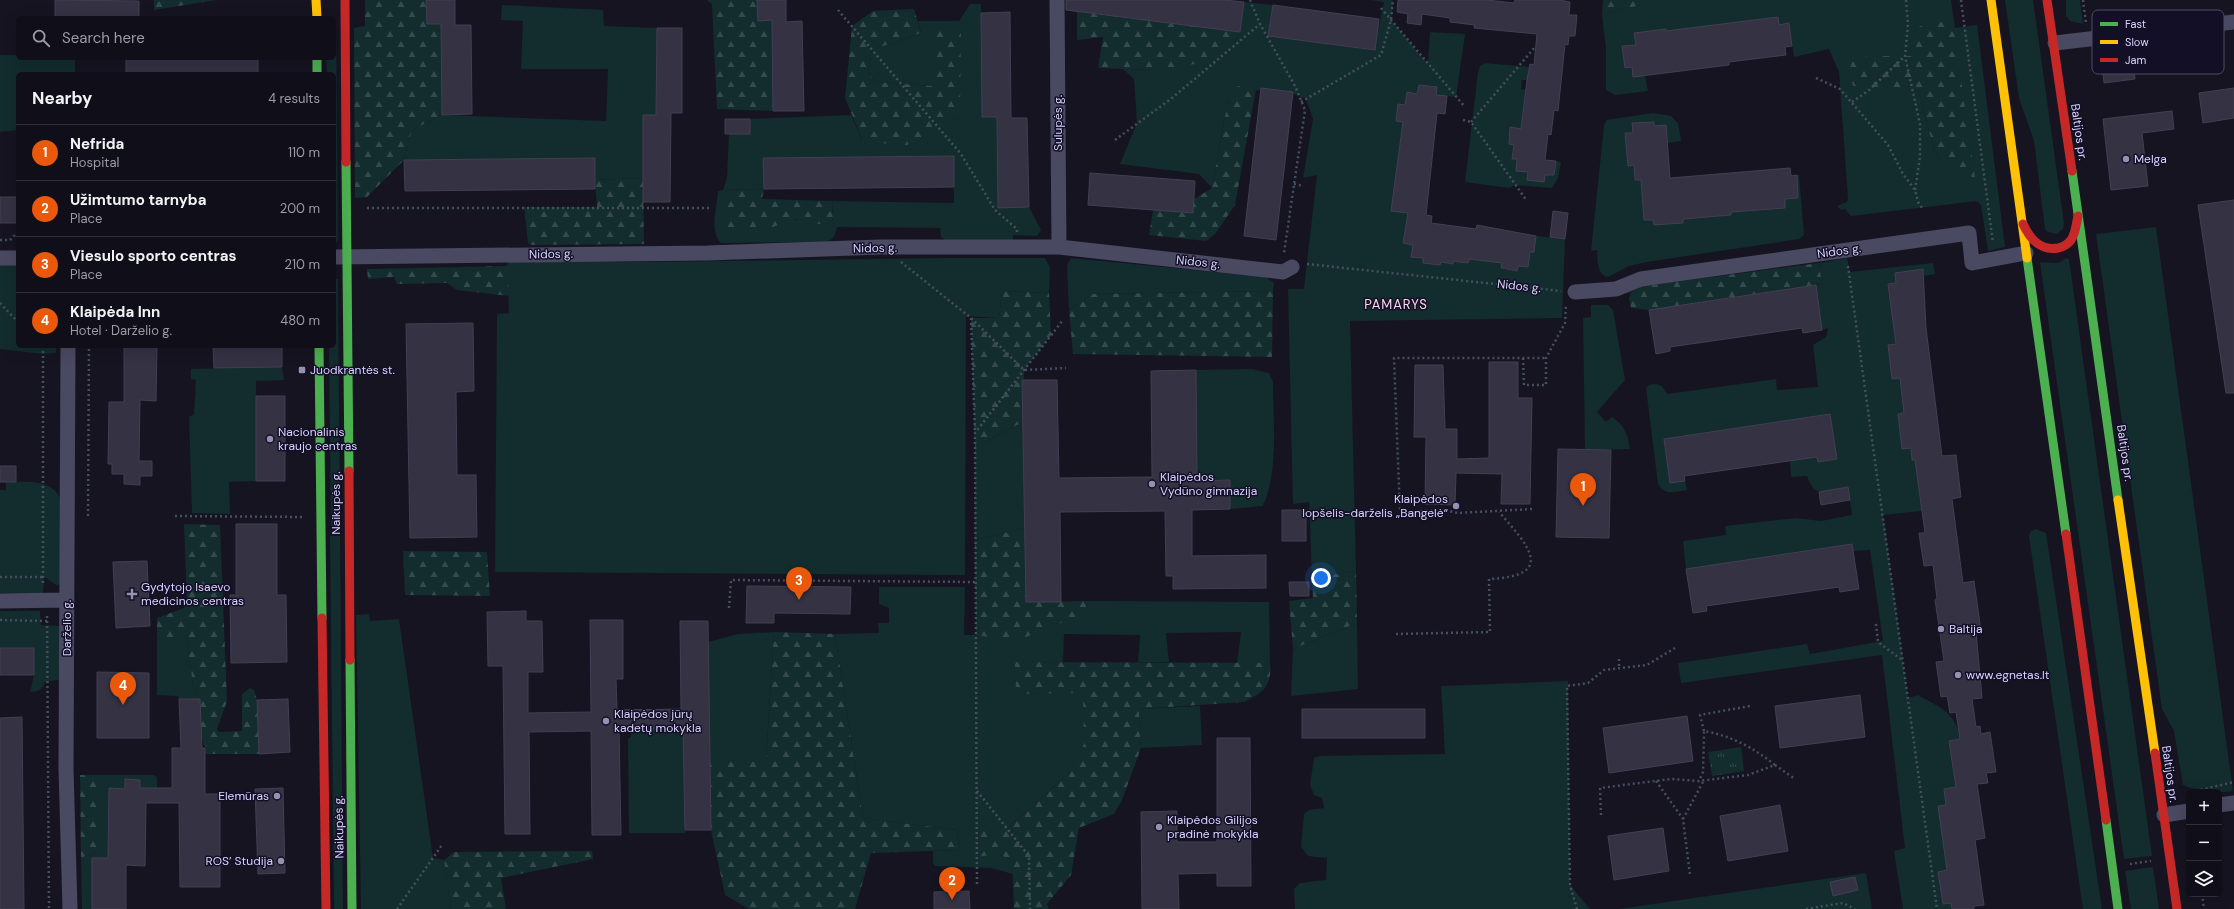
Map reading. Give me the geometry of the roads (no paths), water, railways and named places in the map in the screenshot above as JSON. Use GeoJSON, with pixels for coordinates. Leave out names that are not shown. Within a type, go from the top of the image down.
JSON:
{"type":"FeatureCollection","features":[{"type":"Feature","properties":{"kind":"main road"},"geometry":{"type":"LineString","coordinates":[[316,0],[316,16]]}},
{"type":"Feature","properties":{"kind":"main road","name":"Naikupės g."},"geometry":{"type":"LineString","coordinates":[[345,0],[340,257],[352,909]]}},
{"type":"Feature","properties":{"kind":"main road"},"geometry":{"type":"LineString","coordinates":[[1991,0],[2118,909]]}},
{"type":"Feature","properties":{"kind":"main road","name":"Baltijos pr."},"geometry":{"type":"LineString","coordinates":[[2047,0],[2055,43],[2177,909]]}},
{"type":"Feature","properties":{"kind":"main road"},"geometry":{"type":"LineString","coordinates":[[317,60],[317,72]]}},
{"type":"Feature","properties":{"kind":"main road"},"geometry":{"type":"LineString","coordinates":[[2022,222],[2034,243],[2043,248],[2054,249],[2066,245],[2071,240],[2079,214]]}},
{"type":"Feature","properties":{"kind":"main road","name":"Naikupės g."},"geometry":{"type":"LineString","coordinates":[[319,348],[326,909]]}},
{"type":"Feature","properties":{"kind":"street","name":"Sulupės g."},"geometry":{"type":"LineString","coordinates":[[1057,0],[1059,247]]}},
{"type":"Feature","properties":{"kind":"street"},"geometry":{"type":"LineString","coordinates":[[2224,23],[2234,22]]}},
{"type":"Feature","properties":{"kind":"street"},"geometry":{"type":"LineString","coordinates":[[2055,43],[2092,40]]}},
{"type":"Feature","properties":{"kind":"street","name":"Nidos g."},"geometry":{"type":"LineString","coordinates":[[1571,292],[1616,289],[1641,279],[1969,233],[1972,263],[2026,253]]}},
{"type":"Feature","properties":{"kind":"street","name":"Nidos g."},"geometry":{"type":"LineString","coordinates":[[340,257],[708,253],[881,247],[1059,247],[1287,270]]}},
{"type":"Feature","properties":{"kind":"street"},"geometry":{"type":"LineString","coordinates":[[0,258],[16,258]]}},
{"type":"Feature","properties":{"kind":"street","name":"Darželio g."},"geometry":{"type":"LineString","coordinates":[[68,348],[66,769],[70,909]]}},
{"type":"Feature","properties":{"kind":"street"},"geometry":{"type":"LineString","coordinates":[[0,601],[67,600]]}},
{"type":"Feature","properties":{"kind":"street"},"geometry":{"type":"LineString","coordinates":[[2222,805],[2234,803]]}},
{"type":"Feature","properties":{"kind":"street"},"geometry":{"type":"LineString","coordinates":[[2164,815],[2186,811]]}},
{"type":"Feature","properties":{"kind":"place","name":"Melga"},"geometry":{"type":"Point","coordinates":[2126,159]}},
{"type":"Feature","properties":{"kind":"place","name":"Juodkrantės st."},"geometry":{"type":"Point","coordinates":[302,370]}},
{"type":"Feature","properties":{"kind":"place","name":"Nacionalinis kraujo centras"},"geometry":{"type":"Point","coordinates":[270,439]}},
{"type":"Feature","properties":{"kind":"place","name":"Klaipėdos Vydūno gimnazija"},"geometry":{"type":"Point","coordinates":[1152,484]}},
{"type":"Feature","properties":{"kind":"place","name":"Klaipėdos lopšelis-darželis „Bangelė“"},"geometry":{"type":"Point","coordinates":[1456,506]}},
{"type":"Feature","properties":{"kind":"place","name":"Nefrida"},"geometry":{"type":"Point","coordinates":[1583,506]}},
{"type":"Feature","properties":{"kind":"place","name":"Gydytojo Isaevo medicinos centras"},"geometry":{"type":"Point","coordinates":[132,594]}},
{"type":"Feature","properties":{"kind":"place","name":"Viesulo sporto centras"},"geometry":{"type":"Point","coordinates":[799,600]}},
{"type":"Feature","properties":{"kind":"place","name":"Baltija"},"geometry":{"type":"Point","coordinates":[1941,629]}},
{"type":"Feature","properties":{"kind":"place","name":"www.egnetas.lt"},"geometry":{"type":"Point","coordinates":[1958,675]}},
{"type":"Feature","properties":{"kind":"place","name":"Klaipėda Inn"},"geometry":{"type":"Point","coordinates":[123,705]}},
{"type":"Feature","properties":{"kind":"place","name":"Klaipėdos jūrų kadetų mokykla"},"geometry":{"type":"Point","coordinates":[606,721]}},
{"type":"Feature","properties":{"kind":"place","name":"Elemūras"},"geometry":{"type":"Point","coordinates":[277,796]}},
{"type":"Feature","properties":{"kind":"place","name":"Klaipėdos Gilijos pradinė mokykla"},"geometry":{"type":"Point","coordinates":[1159,827]}},
{"type":"Feature","properties":{"kind":"place","name":"ROS’ Studija"},"geometry":{"type":"Point","coordinates":[281,861]}},
{"type":"Feature","properties":{"kind":"place","name":"Užimtumo tarnyba"},"geometry":{"type":"Point","coordinates":[952,900]}},
{"type":"Feature","properties":{"kind":"district","name":"PAMARYS"},"geometry":{"type":"Point","coordinates":[1396,304]}}]}
